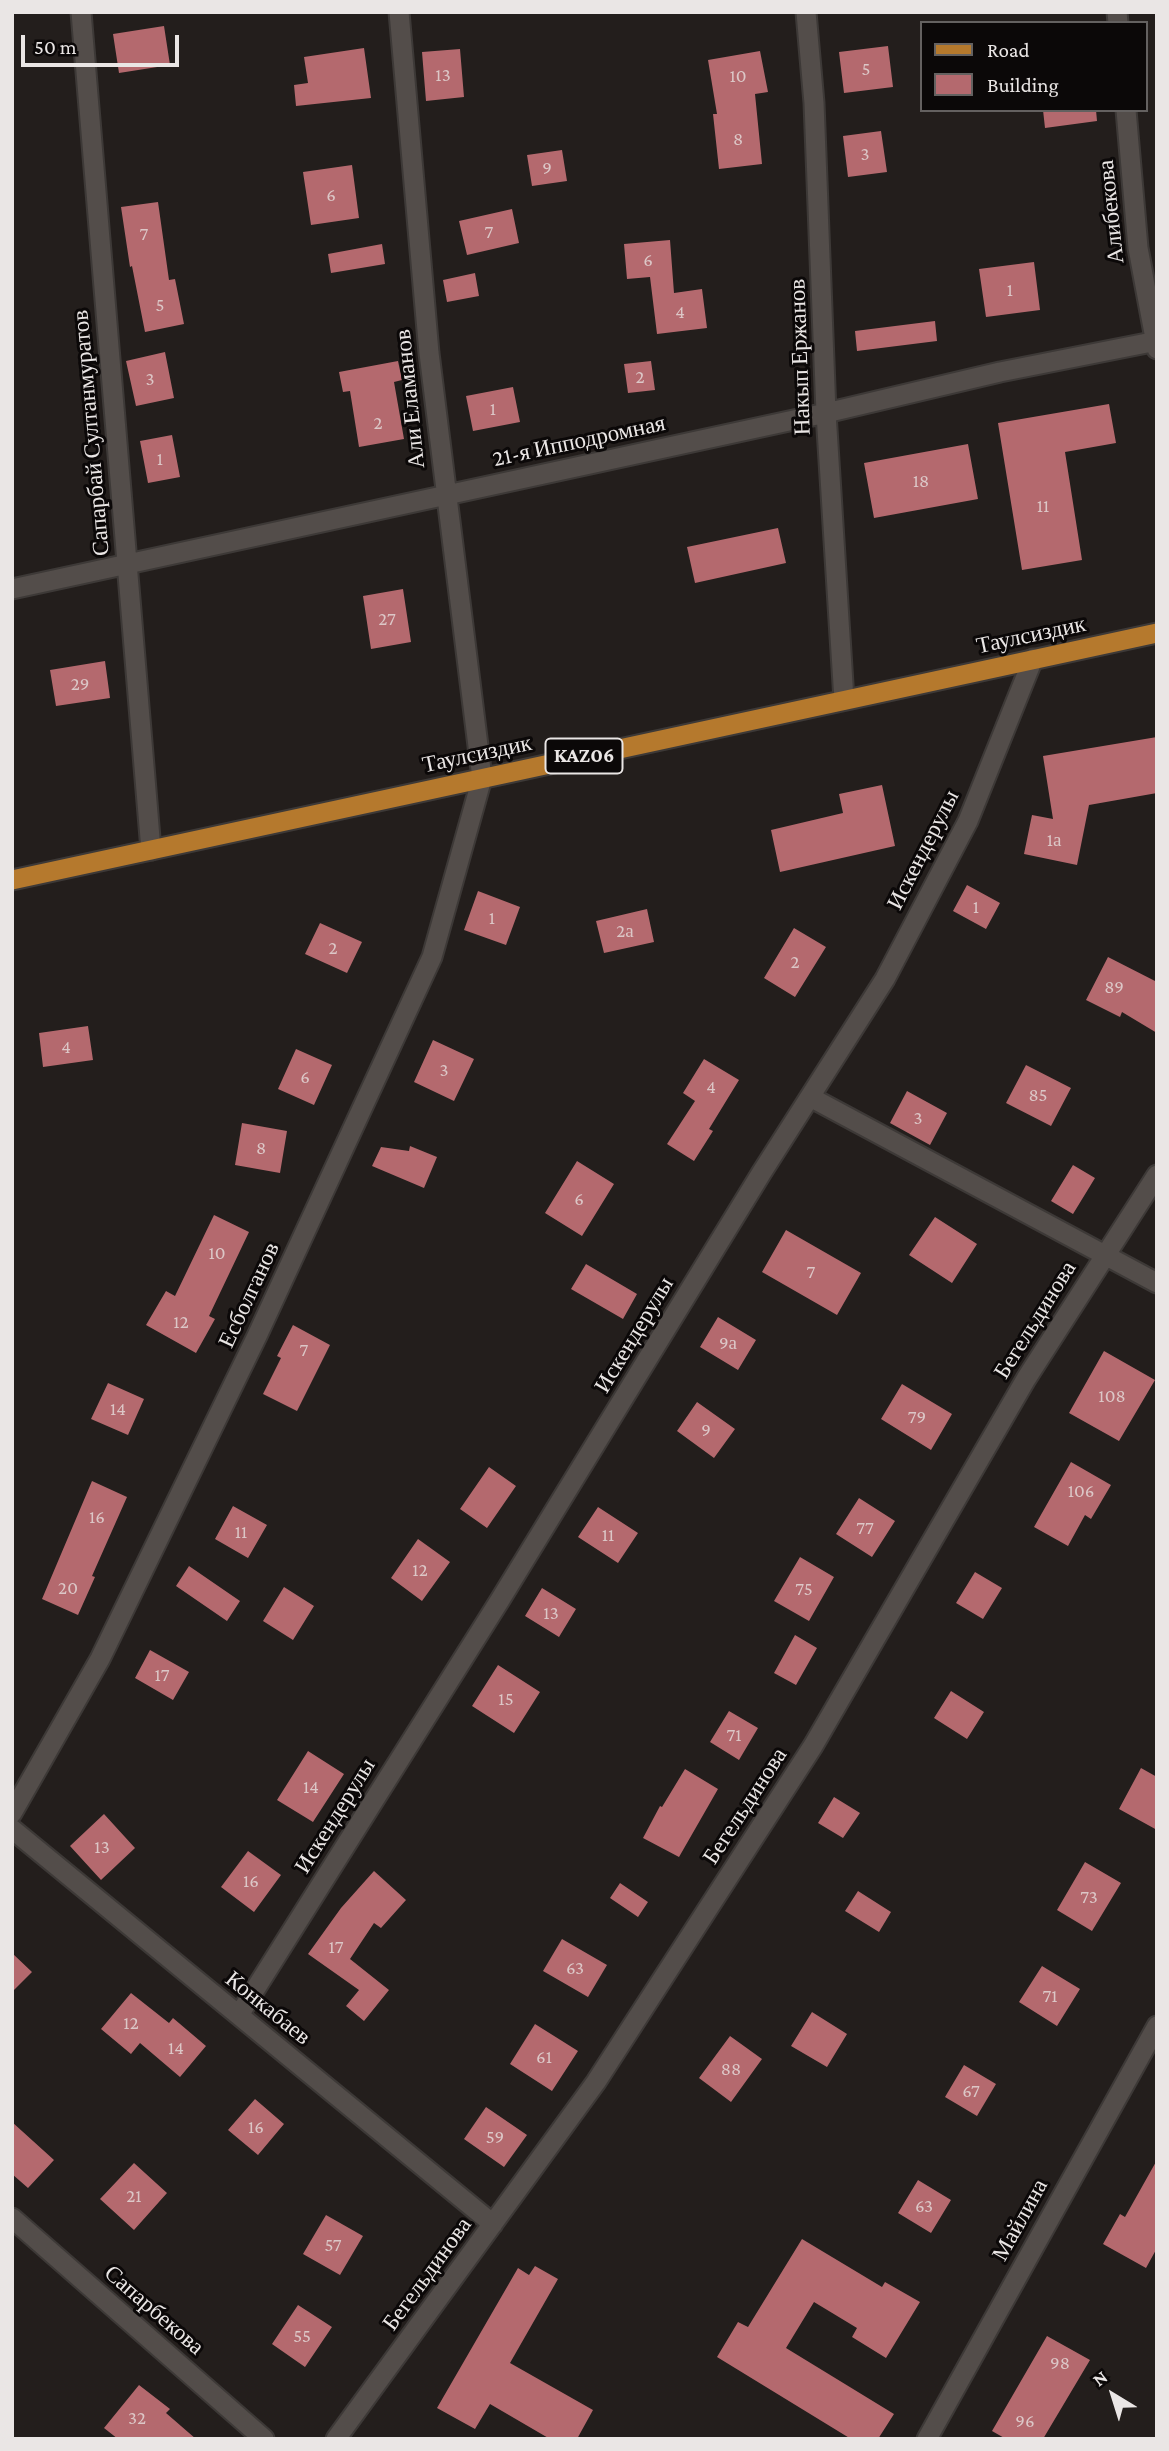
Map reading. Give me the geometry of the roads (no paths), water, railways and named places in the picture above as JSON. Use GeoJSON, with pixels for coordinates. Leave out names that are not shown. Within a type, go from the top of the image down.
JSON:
{"type":"FeatureCollection","features":[{"type":"Feature","properties":{"kind":"main road","name":"Таулсиздик"},"geometry":{"type":"LineString","coordinates":[[12,880],[1157,633]]}},
{"type":"Feature","properties":{"kind":"street","name":"Сапарбай Султанмуратов"},"geometry":{"type":"LineString","coordinates":[[81,12],[151,850]]}},
{"type":"Feature","properties":{"kind":"street","name":"Али Еламанов"},"geometry":{"type":"LineString","coordinates":[[399,12],[429,353],[482,778]]}},
{"type":"Feature","properties":{"kind":"street","name":"Накып Ержанов"},"geometry":{"type":"LineString","coordinates":[[806,12],[814,103],[826,413],[844,700]]}},
{"type":"Feature","properties":{"kind":"street","name":"Алибекова"},"geometry":{"type":"LineString","coordinates":[[1126,112],[1138,248],[1156,343]]}},
{"type":"Feature","properties":{"kind":"street","name":"21-я Ипподромная"},"geometry":{"type":"LineString","coordinates":[[12,589],[826,413],[1000,372],[1156,343]]}},
{"type":"Feature","properties":{"kind":"street","name":"Искендерулы"},"geometry":{"type":"LineString","coordinates":[[239,2015],[500,1601],[885,979],[968,821],[1033,659]]}},
{"type":"Feature","properties":{"kind":"street","name":"Есболганов"},"geometry":{"type":"LineString","coordinates":[[12,1813],[107,1646],[257,1336],[432,957],[482,778]]}},
{"type":"Feature","properties":{"kind":"street"},"geometry":{"type":"LineString","coordinates":[[810,1097],[1157,1283]]}},
{"type":"Feature","properties":{"kind":"street","name":"Бегельдинова"},"geometry":{"type":"LineString","coordinates":[[336,2439],[596,2082],[813,1746],[1026,1379],[1157,1175]]}},
{"type":"Feature","properties":{"kind":"street","name":"Конкабаев"},"geometry":{"type":"LineString","coordinates":[[12,1829],[493,2224]]}},
{"type":"Feature","properties":{"kind":"street","name":"Майлина"},"geometry":{"type":"LineString","coordinates":[[927,2439],[1157,2026]]}},
{"type":"Feature","properties":{"kind":"street","name":"Сапарбекова"},"geometry":{"type":"LineString","coordinates":[[12,2218],[264,2439]]}}]}
